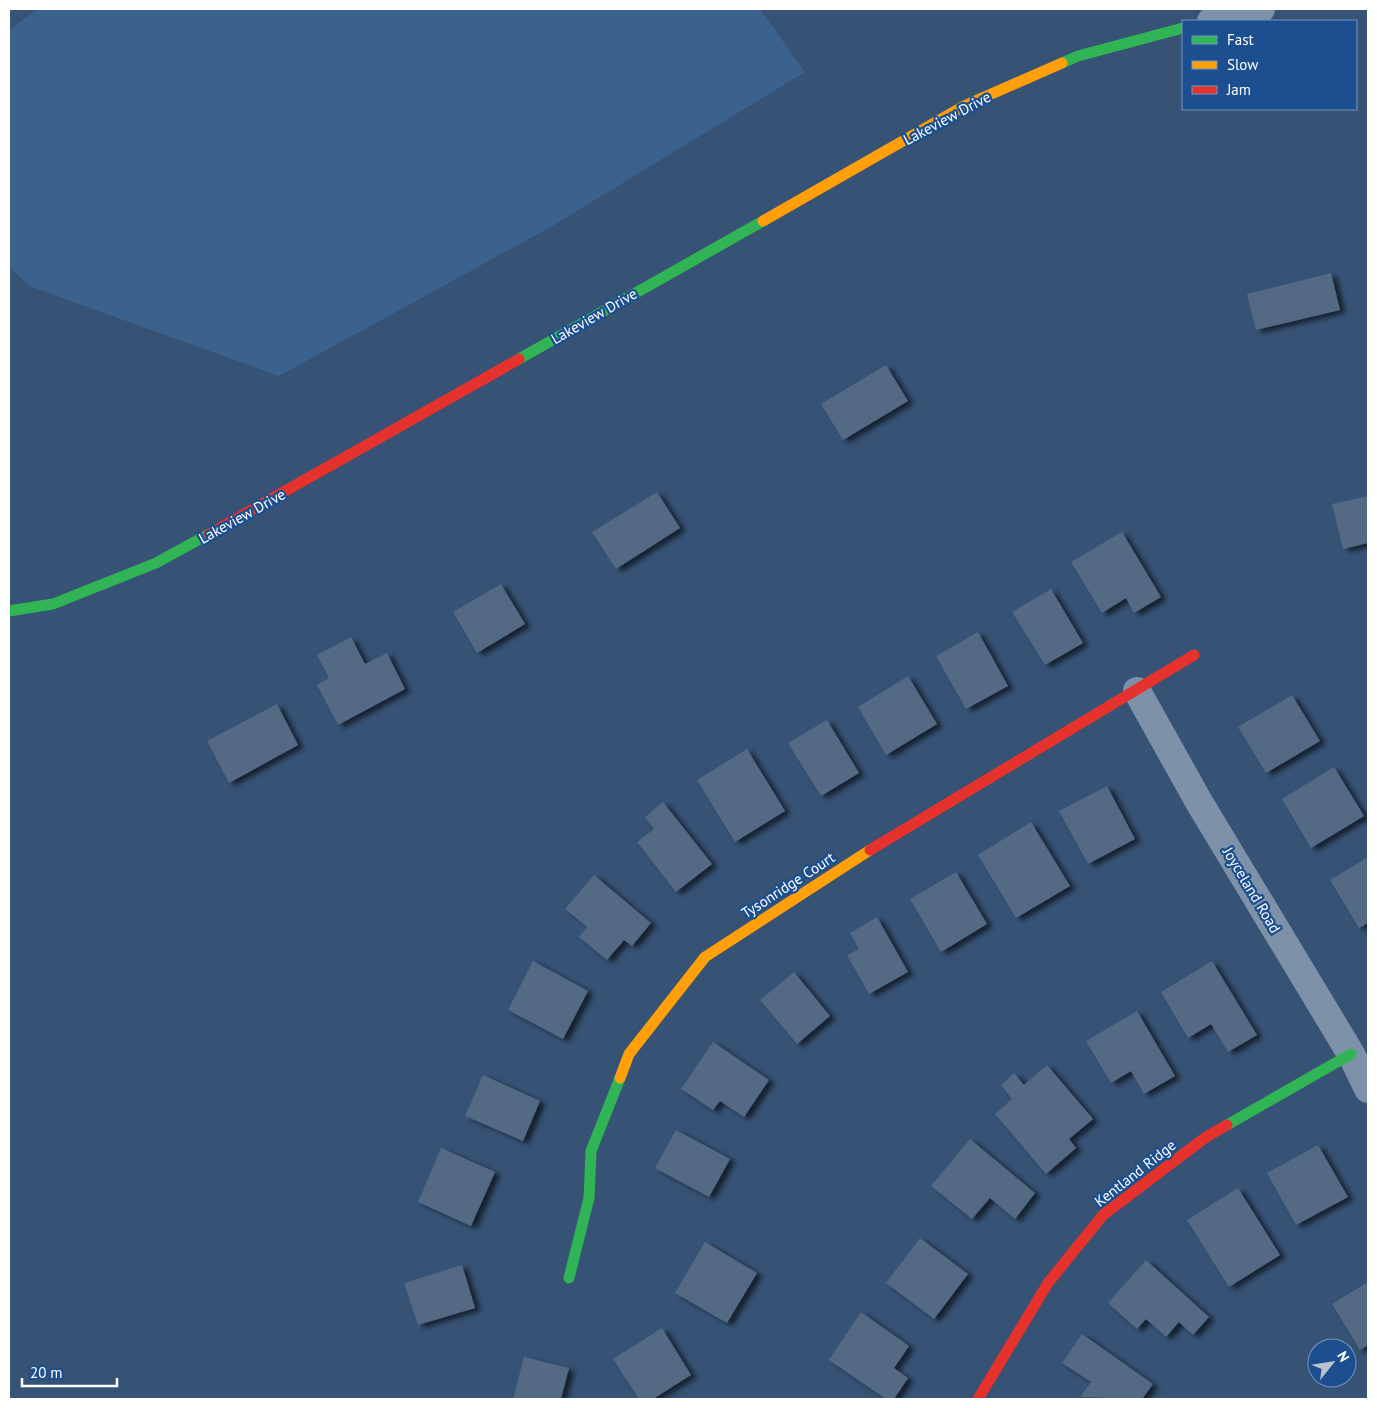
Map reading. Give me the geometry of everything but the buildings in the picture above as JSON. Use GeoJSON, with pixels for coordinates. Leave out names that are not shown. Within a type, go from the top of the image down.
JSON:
{"type":"FeatureCollection","features":[{"type":"Feature","properties":{"kind":"street"},"geometry":{"type":"LineString","coordinates":[[1215,20],[1261,9]]}},
{"type":"Feature","properties":{"kind":"street","name":"Lakeview Drive"},"geometry":{"type":"LineString","coordinates":[[9,612],[53,604],[156,563],[278,497],[964,106],[1078,56],[1182,28]]}},
{"type":"Feature","properties":{"kind":"street","name":"Tysonridge Court"},"geometry":{"type":"LineString","coordinates":[[569,1278],[589,1198],[591,1151],[629,1054],[705,957],[852,861],[1194,656]]}},
{"type":"Feature","properties":{"kind":"street","name":"Joyceland Road"},"geometry":{"type":"LineString","coordinates":[[1137,691],[1199,802],[1351,1054],[1368,1089]]}},
{"type":"Feature","properties":{"kind":"street","name":"Kentland Ridge"},"geometry":{"type":"LineString","coordinates":[[978,1399],[1048,1283],[1103,1215],[1206,1137],[1351,1054]]}},
{"type":"Feature","properties":{"kind":"water"},"geometry":{"type":"Polygon","coordinates":[[[37,9],[760,9],[805,72],[549,228],[279,376],[29,286],[9,267],[9,30],[37,9]]]}},
{"type":"Feature","properties":{"kind":"traffic: fast"},"geometry":{"type":"LineString","coordinates":[[1062,63],[1078,56],[1182,28]]}},
{"type":"Feature","properties":{"kind":"traffic: fast"},"geometry":{"type":"LineString","coordinates":[[519,359],[763,221]]}},
{"type":"Feature","properties":{"kind":"traffic: fast"},"geometry":{"type":"LineString","coordinates":[[9,611],[53,604],[156,563],[209,534]]}},
{"type":"Feature","properties":{"kind":"traffic: fast"},"geometry":{"type":"LineString","coordinates":[[1227,1125],[1351,1054]]}},
{"type":"Feature","properties":{"kind":"traffic: fast"},"geometry":{"type":"LineString","coordinates":[[569,1278],[589,1198],[591,1151],[620,1078]]}},
{"type":"Feature","properties":{"kind":"traffic: slow"},"geometry":{"type":"LineString","coordinates":[[763,221],[964,106],[1062,63]]}},
{"type":"Feature","properties":{"kind":"traffic: slow"},"geometry":{"type":"LineString","coordinates":[[620,1078],[629,1054],[705,957],[870,850]]}},
{"type":"Feature","properties":{"kind":"traffic: jam"},"geometry":{"type":"LineString","coordinates":[[209,534],[519,359]]}},
{"type":"Feature","properties":{"kind":"traffic: jam"},"geometry":{"type":"LineString","coordinates":[[870,850],[1194,655]]}},
{"type":"Feature","properties":{"kind":"traffic: jam"},"geometry":{"type":"LineString","coordinates":[[978,1399],[1048,1283],[1103,1215],[1206,1137],[1227,1125]]}}]}
